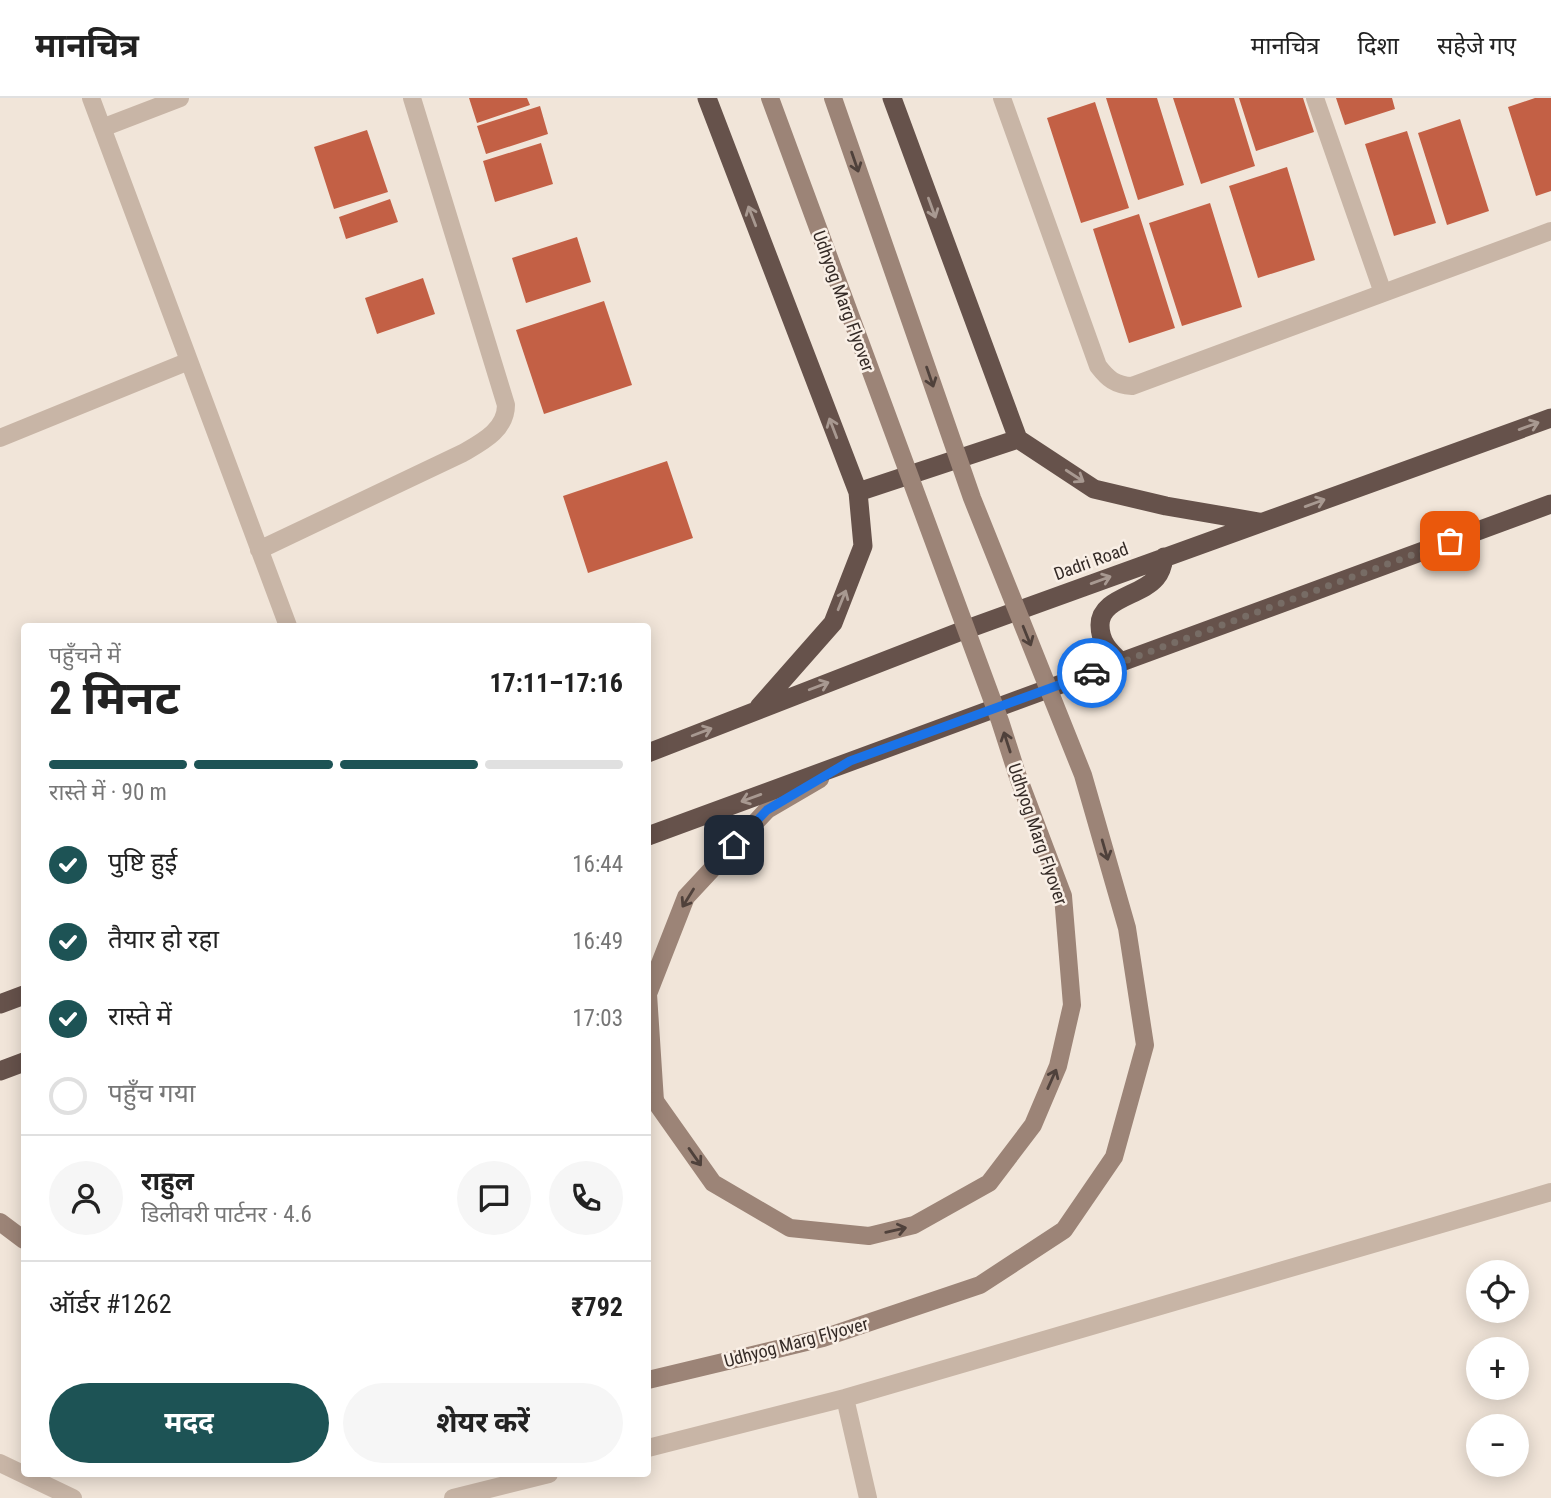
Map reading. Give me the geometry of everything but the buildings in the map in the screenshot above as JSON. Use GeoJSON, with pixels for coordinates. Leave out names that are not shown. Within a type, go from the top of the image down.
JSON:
{"type":"FeatureCollection","features":[{"type":"Feature","properties":{"kind":"highway"},"geometry":{"type":"LineString","coordinates":[[707,98],[858,492],[863,546],[833,623],[756,711]]}},
{"type":"Feature","properties":{"kind":"highway"},"geometry":{"type":"LineString","coordinates":[[892,98],[1018,439],[1094,489],[1166,506],[1261,523]]}},
{"type":"Feature","properties":{"kind":"highway","name":"Dadri Road"},"geometry":{"type":"LineString","coordinates":[[651,752],[959,632],[1551,418]]}},
{"type":"Feature","properties":{"kind":"highway"},"geometry":{"type":"LineString","coordinates":[[858,492],[1018,439]]}},
{"type":"Feature","properties":{"kind":"highway"},"geometry":{"type":"LineString","coordinates":[[651,835],[1551,504]]}},
{"type":"Feature","properties":{"kind":"highway"},"geometry":{"type":"LineString","coordinates":[[1121,662],[1106,648],[1101,639],[1101,616],[1107,608],[1152,582],[1162,567],[1164,557]]}},
{"type":"Feature","properties":{"kind":"highway"},"geometry":{"type":"LineString","coordinates":[[0,1004],[21,996]]}},
{"type":"Feature","properties":{"kind":"highway"},"geometry":{"type":"LineString","coordinates":[[0,1071],[21,1063]]}},
{"type":"Feature","properties":{"kind":"main road","name":"Udhyog Marg Flyover"},"geometry":{"type":"LineString","coordinates":[[651,1040],[655,1101],[713,1183],[790,1228],[869,1236],[914,1225],[989,1183],[1032,1125],[1058,1066],[1072,1005],[1063,897],[770,98]]}},
{"type":"Feature","properties":{"kind":"main road","name":"Udhyog Marg Flyover"},"geometry":{"type":"LineString","coordinates":[[651,1379],[823,1338],[980,1285],[1064,1230],[1114,1157],[1145,1045],[1127,928],[1083,775],[972,498],[833,98]]}},
{"type":"Feature","properties":{"kind":"main road","name":"Udhyog Marg Flyover"},"geometry":{"type":"LineString","coordinates":[[651,986],[686,897],[767,810],[850,761]]}},
{"type":"Feature","properties":{"kind":"main road"},"geometry":{"type":"LineString","coordinates":[[0,1223],[21,1238]]}},
{"type":"Feature","properties":{"kind":"street"},"geometry":{"type":"LineString","coordinates":[[91,98],[287,623]]}},
{"type":"Feature","properties":{"kind":"street"},"geometry":{"type":"LineString","coordinates":[[102,128],[180,98]]}},
{"type":"Feature","properties":{"kind":"street"},"geometry":{"type":"LineString","coordinates":[[259,550],[463,453],[485,440],[502,424],[506,415],[506,405],[412,98]]}},
{"type":"Feature","properties":{"kind":"street"},"geometry":{"type":"LineString","coordinates":[[1002,98],[1098,366],[1107,379],[1120,385],[1132,386],[1551,231]]}},
{"type":"Feature","properties":{"kind":"street"},"geometry":{"type":"LineString","coordinates":[[1315,98],[1383,293]]}},
{"type":"Feature","properties":{"kind":"street"},"geometry":{"type":"LineString","coordinates":[[0,438],[189,361]]}},
{"type":"Feature","properties":{"kind":"street"},"geometry":{"type":"LineString","coordinates":[[651,1447],[845,1398],[1551,1192]]}},
{"type":"Feature","properties":{"kind":"street"},"geometry":{"type":"LineString","coordinates":[[845,1398],[869,1498]]}},
{"type":"Feature","properties":{"kind":"street"},"geometry":{"type":"LineString","coordinates":[[0,1463],[21,1473]]}},
{"type":"Feature","properties":{"kind":"street"},"geometry":{"type":"LineString","coordinates":[[29,1477],[73,1498]]}},
{"type":"Feature","properties":{"kind":"street"},"geometry":{"type":"LineString","coordinates":[[453,1498],[537,1477]]}},
{"type":"Feature","properties":{"kind":"way so far"},"geometry":{"type":"LineString","coordinates":[[1092,673],[1450,541]]}},
{"type":"Feature","properties":{"kind":"route"},"geometry":{"type":"LineString","coordinates":[[734,845],[767,810],[850,761],[1092,673]]}}]}
